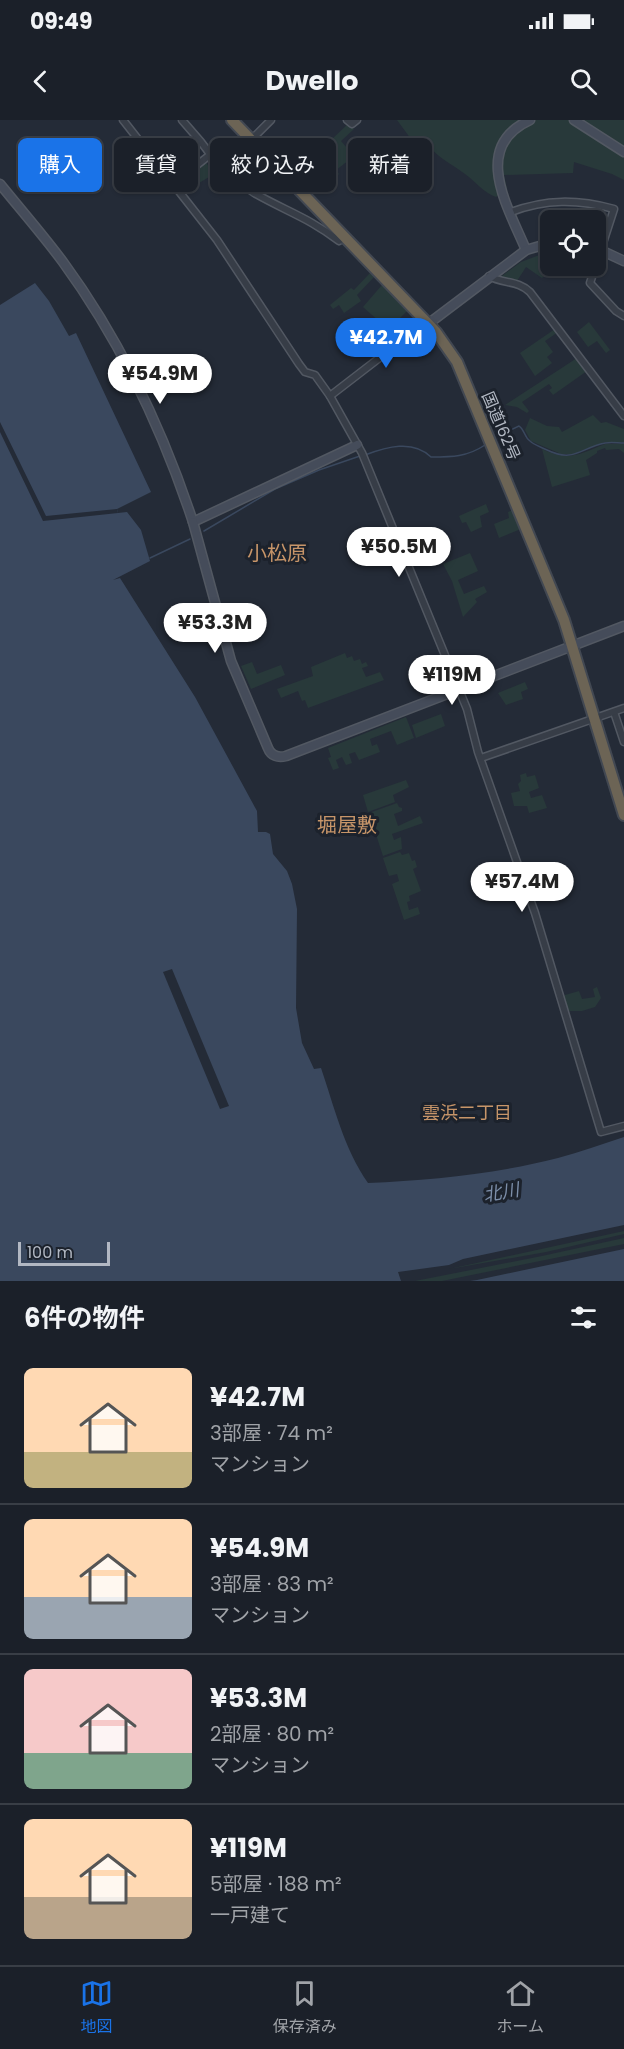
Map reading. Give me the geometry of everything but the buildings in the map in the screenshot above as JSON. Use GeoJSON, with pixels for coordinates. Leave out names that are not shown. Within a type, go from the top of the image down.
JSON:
{"type":"FeatureCollection","features":[{"type":"Feature","properties":{"kind":"highway","name":"国道162号"},"geometry":{"type":"LineString","coordinates":[[232,120],[249,138]]}},
{"type":"Feature","properties":{"kind":"highway","name":"国道162号"},"geometry":{"type":"LineString","coordinates":[[301,192],[427,323],[449,348],[461,370],[540,558],[572,645],[624,815]]}},
{"type":"Feature","properties":{"kind":"street"},"geometry":{"type":"LineString","coordinates":[[123,120],[137,138]]}},
{"type":"Feature","properties":{"kind":"street"},"geometry":{"type":"LineString","coordinates":[[182,120],[210,153]]}},
{"type":"Feature","properties":{"kind":"street"},"geometry":{"type":"LineString","coordinates":[[253,138],[271,120]]}},
{"type":"Feature","properties":{"kind":"street"},"geometry":{"type":"LineString","coordinates":[[347,120],[352,124],[357,120]]}},
{"type":"Feature","properties":{"kind":"street"},"geometry":{"type":"LineString","coordinates":[[526,250],[497,178],[499,157],[507,139],[519,126],[530,120]]}},
{"type":"Feature","properties":{"kind":"street"},"geometry":{"type":"LineString","coordinates":[[574,120],[624,152]]}},
{"type":"Feature","properties":{"kind":"street"},"geometry":{"type":"LineString","coordinates":[[198,164],[210,155]]}},
{"type":"Feature","properties":{"kind":"street"},"geometry":{"type":"LineString","coordinates":[[0,184],[68,270],[123,358],[166,450],[193,522],[231,661],[273,755],[286,756],[624,626]]}},
{"type":"Feature","properties":{"kind":"street"},"geometry":{"type":"LineString","coordinates":[[178,192],[222,247],[299,364],[305,372],[315,375],[330,396],[363,455],[459,689],[535,913],[601,1132],[624,1126]]}},
{"type":"Feature","properties":{"kind":"street"},"geometry":{"type":"LineString","coordinates":[[253,192],[303,216],[339,241],[344,237]]}},
{"type":"Feature","properties":{"kind":"street"},"geometry":{"type":"LineString","coordinates":[[510,212],[528,206],[579,201],[614,209],[606,229]]}},
{"type":"Feature","properties":{"kind":"street"},"geometry":{"type":"LineString","coordinates":[[330,396],[489,276],[526,250],[540,246]]}},
{"type":"Feature","properties":{"kind":"street"},"geometry":{"type":"LineString","coordinates":[[606,253],[624,261]]}},
{"type":"Feature","properties":{"kind":"street"},"geometry":{"type":"LineString","coordinates":[[489,276],[500,282],[521,284],[530,292],[624,416]]}},
{"type":"Feature","properties":{"kind":"street"},"geometry":{"type":"LineString","coordinates":[[592,276],[590,283],[616,311],[624,316]]}},
{"type":"Feature","properties":{"kind":"street"},"geometry":{"type":"LineString","coordinates":[[193,522],[357,445]]}},
{"type":"Feature","properties":{"kind":"street"},"geometry":{"type":"LineString","coordinates":[[481,758],[624,708]]}},
{"type":"Feature","properties":{"kind":"street"},"geometry":{"type":"LineString","coordinates":[[614,712],[624,742]]}},
{"type":"Feature","properties":{"kind":"shaded area"},"geometry":{"type":"Polygon","coordinates":[[[397,120],[624,120],[624,180],[574,162],[573,173],[504,175],[507,189],[496,197],[440,157],[432,149],[432,138],[410,138],[397,120]]]}},
{"type":"Feature","properties":{"kind":"shaded area"},"geometry":{"type":"Polygon","coordinates":[[[348,124],[354,129],[341,141],[348,147],[348,161],[336,170],[336,138],[333,138],[348,124]]]}},
{"type":"Feature","properties":{"kind":"shaded area"},"geometry":{"type":"Polygon","coordinates":[[[205,161],[210,168],[210,179],[209,177],[199,183],[198,167],[205,161]]]}},
{"type":"Feature","properties":{"kind":"shaded area"},"geometry":{"type":"Polygon","coordinates":[[[540,255],[540,276],[544,276],[542,278],[526,267],[517,281],[499,278],[521,262],[540,255]]]}},
{"type":"Feature","properties":{"kind":"shaded area"},"geometry":{"type":"Polygon","coordinates":[[[370,273],[374,277],[357,295],[361,301],[344,313],[339,305],[333,309],[330,305],[351,288],[354,290],[370,273]]]}},
{"type":"Feature","properties":{"kind":"shaded area"},"geometry":{"type":"Polygon","coordinates":[[[382,285],[407,311],[384,334],[376,328],[380,322],[363,307],[382,285]]]}},
{"type":"Feature","properties":{"kind":"shaded area"},"geometry":{"type":"Polygon","coordinates":[[[589,322],[610,350],[606,353],[597,341],[588,347],[577,332],[589,322]]]}},
{"type":"Feature","properties":{"kind":"shaded area"},"geometry":{"type":"Polygon","coordinates":[[[555,329],[558,332],[545,341],[553,352],[547,357],[552,363],[535,376],[520,353],[555,329]]]}},
{"type":"Feature","properties":{"kind":"shaded area"},"geometry":{"type":"Polygon","coordinates":[[[577,358],[587,371],[553,395],[549,390],[552,388],[549,384],[522,402],[529,411],[527,413],[517,407],[505,405],[577,358]]]}},
{"type":"Feature","properties":{"kind":"shaded area"},"geometry":{"type":"Polygon","coordinates":[[[593,415],[601,423],[606,422],[624,429],[624,442],[605,442],[573,454],[561,454],[531,441],[525,430],[530,418],[547,426],[559,427],[562,432],[593,415]]]}},
{"type":"Feature","properties":{"kind":"shaded area"},"geometry":{"type":"Polygon","coordinates":[[[605,444],[624,444],[624,453],[619,449],[606,450],[605,448],[597,451],[586,460],[590,475],[552,487],[542,449],[567,456],[605,444]]]}},
{"type":"Feature","properties":{"kind":"shaded area"},"geometry":{"type":"Polygon","coordinates":[[[486,504],[489,512],[480,516],[482,527],[471,532],[466,522],[462,523],[459,516],[486,504]]]}},
{"type":"Feature","properties":{"kind":"shaded area"},"geometry":{"type":"Polygon","coordinates":[[[513,510],[521,529],[499,538],[494,524],[509,518],[508,512],[513,510]]]}},
{"type":"Feature","properties":{"kind":"shaded area"},"geometry":{"type":"Polygon","coordinates":[[[470,553],[478,571],[458,580],[464,594],[484,586],[487,592],[475,599],[477,602],[463,617],[452,581],[443,564],[470,553]]]}},
{"type":"Feature","properties":{"kind":"shaded area"},"geometry":{"type":"Polygon","coordinates":[[[345,653],[347,658],[352,656],[354,661],[360,659],[362,664],[366,662],[368,666],[362,668],[366,677],[380,672],[384,680],[308,708],[298,691],[281,698],[277,689],[313,676],[311,667],[345,653]]]}},
{"type":"Feature","properties":{"kind":"shaded area"},"geometry":{"type":"Polygon","coordinates":[[[252,662],[257,674],[281,665],[285,675],[251,689],[241,666],[252,662]]]}},
{"type":"Feature","properties":{"kind":"shaded area"},"geometry":{"type":"Polygon","coordinates":[[[525,682],[528,689],[521,692],[523,699],[506,705],[498,693],[525,682]]]}},
{"type":"Feature","properties":{"kind":"shaded area"},"geometry":{"type":"Polygon","coordinates":[[[441,714],[445,726],[416,738],[412,725],[441,714]]]}},
{"type":"Feature","properties":{"kind":"shaded area"},"geometry":{"type":"Polygon","coordinates":[[[406,717],[414,738],[397,745],[391,731],[370,739],[372,746],[377,744],[380,752],[359,760],[355,752],[349,754],[352,763],[346,765],[342,757],[336,760],[339,768],[333,770],[328,758],[331,757],[328,748],[406,717]]]}},
{"type":"Feature","properties":{"kind":"shaded area"},"geometry":{"type":"Polygon","coordinates":[[[526,773],[527,777],[535,775],[539,788],[529,792],[531,798],[542,795],[547,808],[529,813],[527,806],[514,806],[511,793],[520,791],[518,784],[521,781],[520,775],[526,773]]]}},
{"type":"Feature","properties":{"kind":"shaded area"},"geometry":{"type":"Polygon","coordinates":[[[406,780],[409,787],[393,795],[395,802],[368,812],[363,795],[406,780]]]}},
{"type":"Feature","properties":{"kind":"shaded area"},"geometry":{"type":"Polygon","coordinates":[[[397,803],[402,808],[402,811],[394,814],[398,826],[420,816],[423,823],[392,834],[394,840],[401,837],[402,849],[383,856],[369,813],[397,803]]]}},
{"type":"Feature","properties":{"kind":"shaded area"},"geometry":{"type":"Polygon","coordinates":[[[400,852],[402,855],[409,853],[412,861],[415,860],[417,867],[413,869],[421,891],[409,896],[410,901],[407,902],[409,910],[418,907],[420,914],[404,920],[392,884],[399,881],[397,874],[389,876],[383,858],[400,852]]]}},
{"type":"Feature","properties":{"kind":"shaded area"},"geometry":{"type":"Polygon","coordinates":[[[597,987],[601,998],[595,1007],[582,1011],[568,1011],[563,997],[565,995],[579,991],[582,999],[595,997],[593,989],[597,987]]]}},
{"type":"Feature","properties":{"kind":"shaded area"},"geometry":{"type":"Polygon","coordinates":[[[624,1231],[624,1234],[546,1252],[449,1269],[624,1231]]]}},
{"type":"Feature","properties":{"kind":"shaded area"},"geometry":{"type":"Polygon","coordinates":[[[624,1238],[624,1244],[442,1281],[415,1281],[542,1256],[624,1238]]]}},
{"type":"Feature","properties":{"kind":"water","name":"北川"},"geometry":{"type":"Polygon","coordinates":[[[35,283],[49,301],[69,336],[76,333],[151,492],[117,509],[118,513],[127,512],[141,530],[150,561],[113,580],[120,578],[195,697],[257,811],[258,832],[270,834],[273,854],[287,871],[297,909],[296,1008],[302,1043],[314,1069],[321,1068],[340,1127],[352,1156],[368,1183],[416,1180],[511,1168],[558,1158],[624,1137],[624,1225],[463,1259],[449,1265],[398,1272],[401,1281],[0,1281],[0,305],[35,283]]]}},
{"type":"Feature","properties":{"kind":"water"},"geometry":{"type":"Polygon","coordinates":[[[624,1249],[624,1281],[470,1281],[477,1280],[624,1249]]]}},
{"type":"Feature","properties":{"kind":"pier"},"geometry":{"type":"Polygon","coordinates":[[[0,422],[46,516],[117,509],[118,513],[43,521],[0,432],[0,422]]]}},
{"type":"Feature","properties":{"kind":"pier"},"geometry":{"type":"Polygon","coordinates":[[[172,969],[229,1106],[220,1109],[163,972],[172,969]]]}},
{"type":"Feature","properties":{"kind":"waterway"},"geometry":{"type":"LineString","coordinates":[[498,436],[519,426],[534,444],[556,454],[564,455],[571,455],[605,443],[624,443]]}},
{"type":"Feature","properties":{"kind":"waterway"},"geometry":{"type":"LineString","coordinates":[[365,455],[390,447],[408,446],[424,451],[431,457],[453,456],[472,452],[485,445]]}},
{"type":"Feature","properties":{"kind":"waterway"},"geometry":{"type":"LineString","coordinates":[[204,531],[275,489],[360,456]]}},
{"type":"Feature","properties":{"kind":"waterway"},"geometry":{"type":"LineString","coordinates":[[150,558],[190,539]]}},
{"type":"Feature","properties":{"kind":"district","name":"小松原"},"geometry":{"type":"Point","coordinates":[277,553]}},
{"type":"Feature","properties":{"kind":"district","name":"堀屋敷"},"geometry":{"type":"Point","coordinates":[347,825]}},
{"type":"Feature","properties":{"kind":"district","name":"雲浜二丁目"},"geometry":{"type":"Point","coordinates":[467,1112]}}]}
